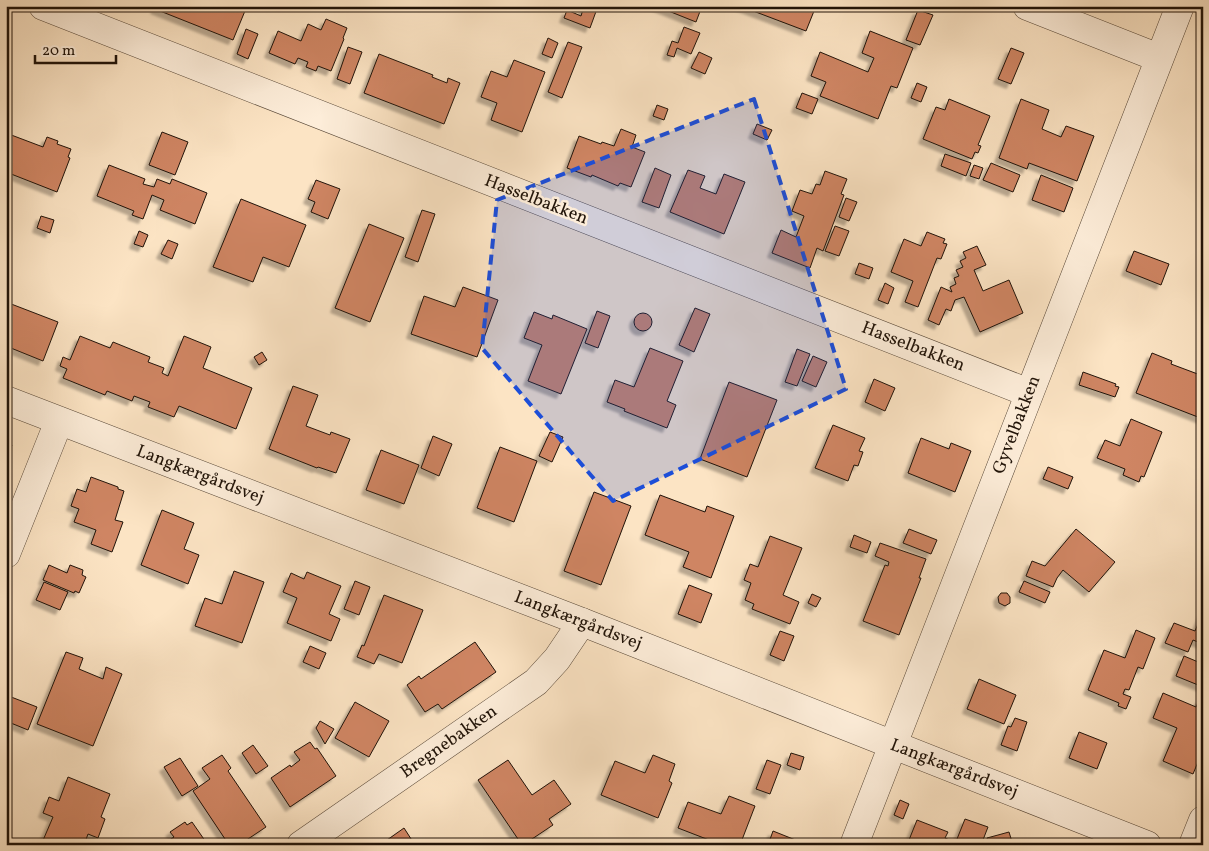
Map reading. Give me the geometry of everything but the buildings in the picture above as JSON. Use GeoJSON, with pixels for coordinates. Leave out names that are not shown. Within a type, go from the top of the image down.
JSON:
{"type":"FeatureCollection","features":[{"type":"Feature","properties":{"kind":"street","name":"Hasselbakken"},"geometry":{"type":"LineString","coordinates":[[42,6],[1029,393]]}},
{"type":"Feature","properties":{"kind":"street"},"geometry":{"type":"LineString","coordinates":[[1027,6],[1159,58]]}},
{"type":"Feature","properties":{"kind":"street","name":"Gyvelbakken"},"geometry":{"type":"LineString","coordinates":[[854,845],[1180,6]]}},
{"type":"Feature","properties":{"kind":"street","name":"Langkærgårdsvej"},"geometry":{"type":"LineString","coordinates":[[6,400],[582,622],[1148,845]]}},
{"type":"Feature","properties":{"kind":"street"},"geometry":{"type":"LineString","coordinates":[[6,554],[59,421]]}},
{"type":"Feature","properties":{"kind":"street","name":"Bregnebakken"},"geometry":{"type":"LineString","coordinates":[[301,845],[536,682],[557,659],[582,622]]}},
{"type":"Feature","properties":{"kind":"street"},"geometry":{"type":"LineString","coordinates":[[1193,845],[1203,820]]}},
{"type":"Feature","properties":{"kind":"highlighted area"},"geometry":{"type":"Polygon","coordinates":[[[754,99],[846,389],[613,501],[482,348],[497,200],[754,99]]]}}]}
